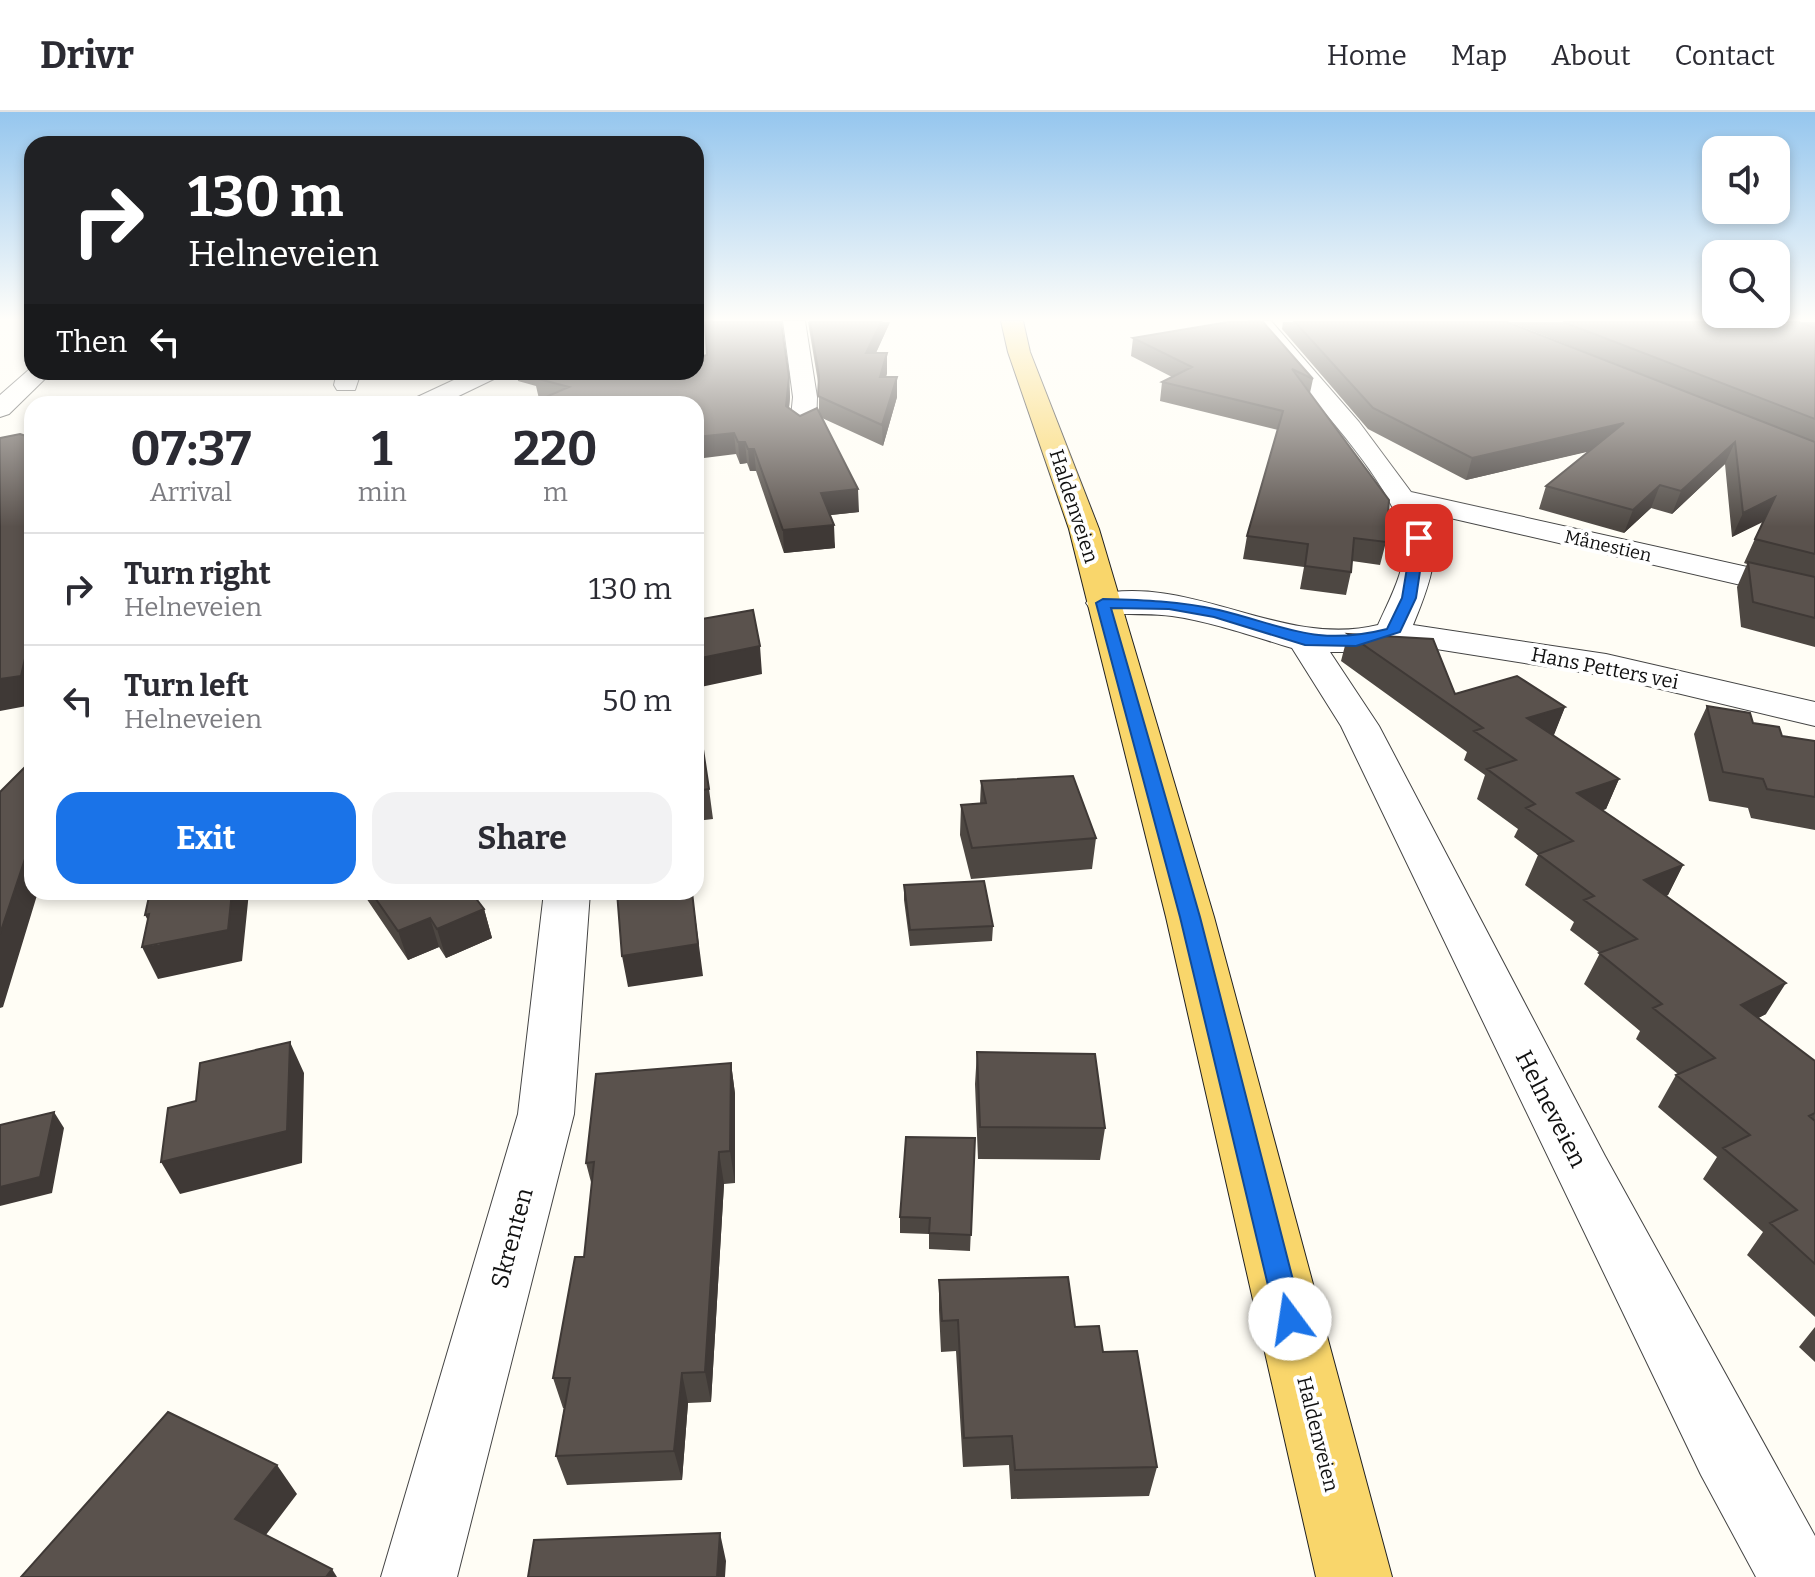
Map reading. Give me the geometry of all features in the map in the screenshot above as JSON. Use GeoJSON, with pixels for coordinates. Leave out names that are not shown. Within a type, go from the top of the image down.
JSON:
{"type":"FeatureCollection","features":[{"type":"Feature","properties":{"kind":"main road","name":"Haldenveien"},"geometry":{"type":"LineString","coordinates":[[1033,389],[1084,529],[1190,917],[1354,1577]]}},
{"type":"Feature","properties":{"kind":"street"},"geometry":{"type":"LineString","coordinates":[[0,409],[21,389]]}},
{"type":"Feature","properties":{"kind":"street"},"geometry":{"type":"LineString","coordinates":[[803,427],[804,389]]}},
{"type":"Feature","properties":{"kind":"street"},"geometry":{"type":"LineString","coordinates":[[1103,603],[1169,605],[1216,614],[1305,641],[1356,641],[1392,632],[1409,598],[1419,538],[1401,498],[1314,389]]}},
{"type":"Feature","properties":{"kind":"street","name":"Månestien"},"geometry":{"type":"LineString","coordinates":[[1401,498],[1815,592]]}},
{"type":"Feature","properties":{"kind":"street","name":"Hans Petters vei"},"geometry":{"type":"LineString","coordinates":[[1392,632],[1606,665],[1815,714]]}},
{"type":"Feature","properties":{"kind":"street","name":"Helneveien"},"geometry":{"type":"LineString","coordinates":[[1305,641],[1360,726],[1726,1450],[1797,1577]]}},
{"type":"Feature","properties":{"kind":"street","name":"Skrenten"},"geometry":{"type":"LineString","coordinates":[[419,1577],[546,1114],[566,900]]}},
{"type":"Feature","properties":{"kind":"building"},"geometry":{"type":"Polygon","coordinates":[[[563,389],[788,389],[786,406],[800,416],[817,408],[858,489],[821,493],[834,525],[783,530],[754,449],[748,449],[745,442],[738,442],[734,433],[704,436],[704,396],[548,396],[563,389]]]}},
{"type":"Feature","properties":{"kind":"building"},"geometry":{"type":"Polygon","coordinates":[[[818,389],[893,389],[882,425],[818,396],[818,389]]]}},
{"type":"Feature","properties":{"kind":"building"},"geometry":{"type":"Polygon","coordinates":[[[1193,389],[1307,389],[1389,500],[1386,542],[1354,538],[1351,572],[1305,566],[1308,544],[1247,536],[1283,411],[1193,389]]]}},
{"type":"Feature","properties":{"kind":"building"},"geometry":{"type":"Polygon","coordinates":[[[1356,389],[1680,389],[1815,442],[1815,554],[1755,539],[1775,497],[1743,513],[1735,442],[1681,491],[1660,485],[1633,510],[1546,486],[1624,423],[1472,458],[1373,408],[1356,389]]]}},
{"type":"Feature","properties":{"kind":"building"},"geometry":{"type":"Polygon","coordinates":[[[1738,389],[1815,389],[1815,419],[1738,389]]]}},
{"type":"Feature","properties":{"kind":"building"},"geometry":{"type":"Polygon","coordinates":[[[24,435],[24,663],[21,676],[0,679],[0,438],[24,435]]]}},
{"type":"Feature","properties":{"kind":"building"},"geometry":{"type":"Polygon","coordinates":[[[1748,562],[1815,577],[1815,618],[1753,602],[1748,562]]]}},
{"type":"Feature","properties":{"kind":"building"},"geometry":{"type":"Polygon","coordinates":[[[753,610],[760,646],[704,657],[704,619],[753,610]]]}},
{"type":"Feature","properties":{"kind":"building"},"geometry":{"type":"Polygon","coordinates":[[[1348,634],[1433,639],[1455,694],[1517,676],[1565,707],[1527,718],[1619,779],[1577,793],[1683,865],[1644,880],[1786,983],[1741,1005],[1815,1061],[1815,1113],[1809,1116],[1815,1121],[1815,1264],[1770,1223],[1797,1210],[1723,1148],[1750,1135],[1676,1075],[1715,1058],[1653,1008],[1662,1004],[1599,953],[1637,939],[1584,900],[1594,896],[1538,854],[1573,841],[1526,808],[1535,804],[1487,769],[1516,760],[1474,731],[1483,728],[1348,634]]]}},
{"type":"Feature","properties":{"kind":"building"},"geometry":{"type":"Polygon","coordinates":[[[1707,706],[1750,713],[1753,723],[1779,727],[1782,736],[1815,741],[1815,797],[1767,789],[1763,779],[1723,772],[1707,706]]]}},
{"type":"Feature","properties":{"kind":"building"},"geometry":{"type":"Polygon","coordinates":[[[704,756],[709,789],[704,790],[704,756]]]}},
{"type":"Feature","properties":{"kind":"building"},"geometry":{"type":"Polygon","coordinates":[[[24,768],[24,862],[0,934],[0,792],[24,768]]]}},
{"type":"Feature","properties":{"kind":"building"},"geometry":{"type":"Polygon","coordinates":[[[1073,776],[1096,838],[972,848],[961,805],[986,803],[981,781],[1073,776]]]}},
{"type":"Feature","properties":{"kind":"building"},"geometry":{"type":"Polygon","coordinates":[[[984,881],[993,926],[910,930],[904,885],[984,881]]]}},
{"type":"Feature","properties":{"kind":"building"},"geometry":{"type":"Polygon","coordinates":[[[148,900],[231,900],[228,930],[142,947],[149,914],[145,915],[148,900]]]}},
{"type":"Feature","properties":{"kind":"building"},"geometry":{"type":"Polygon","coordinates":[[[377,900],[477,900],[484,909],[437,929],[430,918],[398,931],[377,900]]]}},
{"type":"Feature","properties":{"kind":"building"},"geometry":{"type":"Polygon","coordinates":[[[618,900],[693,900],[698,944],[622,956],[618,900]]]}},
{"type":"Feature","properties":{"kind":"building"},"geometry":{"type":"Polygon","coordinates":[[[290,1042],[287,1131],[161,1162],[168,1108],[196,1101],[200,1063],[290,1042]]]}},
{"type":"Feature","properties":{"kind":"building"},"geometry":{"type":"Polygon","coordinates":[[[977,1052],[1095,1054],[1105,1128],[980,1127],[977,1052]]]}},
{"type":"Feature","properties":{"kind":"building"},"geometry":{"type":"Polygon","coordinates":[[[731,1063],[730,1151],[719,1152],[705,1372],[682,1373],[674,1451],[556,1456],[570,1378],[553,1378],[575,1257],[584,1257],[594,1162],[586,1163],[596,1074],[731,1063]]]}},
{"type":"Feature","properties":{"kind":"building"},"geometry":{"type":"Polygon","coordinates":[[[54,1112],[40,1177],[0,1187],[0,1125],[54,1112]]]}},
{"type":"Feature","properties":{"kind":"building"},"geometry":{"type":"Polygon","coordinates":[[[906,1137],[975,1138],[971,1235],[929,1233],[930,1218],[900,1217],[906,1137]]]}},
{"type":"Feature","properties":{"kind":"building"},"geometry":{"type":"Polygon","coordinates":[[[1068,1277],[1075,1327],[1099,1326],[1103,1352],[1137,1351],[1157,1467],[1015,1470],[1012,1436],[964,1438],[958,1320],[942,1321],[939,1280],[1068,1277]]]}},
{"type":"Feature","properties":{"kind":"building"},"geometry":{"type":"Polygon","coordinates":[[[168,1412],[277,1465],[235,1519],[332,1569],[326,1577],[21,1577],[168,1412]]]}},
{"type":"Feature","properties":{"kind":"building"},"geometry":{"type":"Polygon","coordinates":[[[720,1533],[717,1577],[528,1577],[534,1540],[720,1533]]]}},
{"type":"Feature","properties":{"kind":"route"},"geometry":{"type":"LineString","coordinates":[[1290,1319],[1190,917],[1103,603],[1169,605],[1216,614],[1305,641],[1356,641],[1392,632],[1409,598],[1419,538]]}}]}
